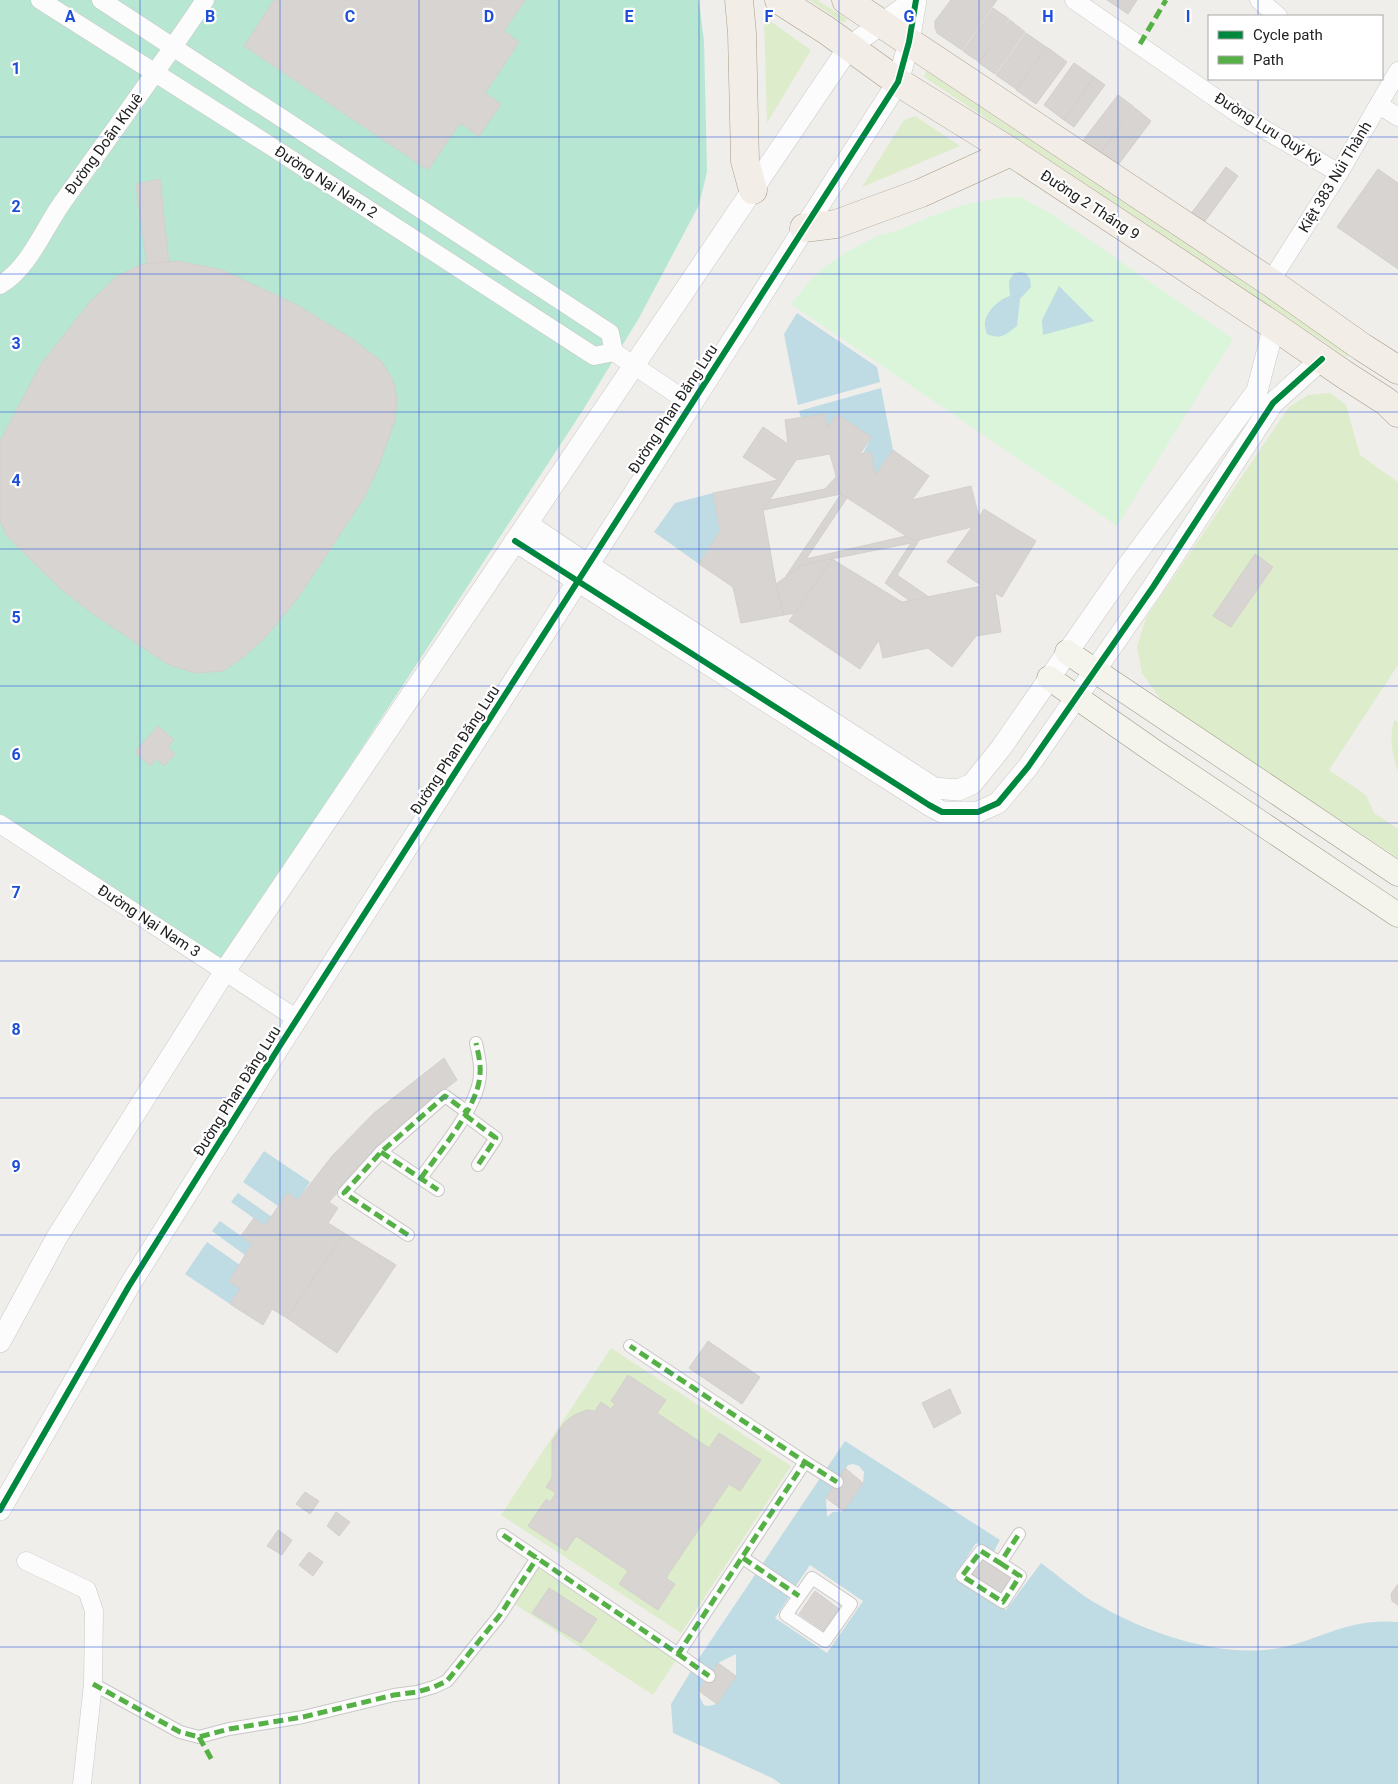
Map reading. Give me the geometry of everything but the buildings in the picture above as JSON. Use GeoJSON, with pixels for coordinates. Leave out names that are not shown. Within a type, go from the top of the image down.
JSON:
{"type":"FeatureCollection","features":[{"type":"Feature","properties":{"kind":"main road"},"geometry":{"type":"LineString","coordinates":[[739,0],[742,33],[745,161],[753,190]]}},
{"type":"Feature","properties":{"kind":"main road","name":"Đường 2 Tháng 9"},"geometry":{"type":"LineString","coordinates":[[779,0],[898,82],[1011,152],[1322,359],[1394,401]]}},
{"type":"Feature","properties":{"kind":"main road"},"geometry":{"type":"LineString","coordinates":[[846,0],[1270,282],[1398,370]]}},
{"type":"Feature","properties":{"kind":"main road"},"geometry":{"type":"LineString","coordinates":[[804,228],[836,224],[921,193],[1011,152]]}},
{"type":"Feature","properties":{"kind":"main road"},"geometry":{"type":"LineString","coordinates":[[1068,652],[1398,874]]}},
{"type":"Feature","properties":{"kind":"main road"},"geometry":{"type":"LineString","coordinates":[[1049,678],[1240,809],[1398,914]]}},
{"type":"Feature","properties":{"kind":"main road"},"geometry":{"type":"LineString","coordinates":[[1240,809],[1259,781]]}},
{"type":"Feature","properties":{"kind":"street","name":"Đường Nại Nam 2"},"geometry":{"type":"LineString","coordinates":[[40,0],[286,156],[594,356],[614,352],[610,333],[101,0]]}},
{"type":"Feature","properties":{"kind":"street","name":"Đường Doãn Khuê"},"geometry":{"type":"LineString","coordinates":[[0,285],[9,280],[26,260],[60,206],[155,74],[205,0]]}},
{"type":"Feature","properties":{"kind":"street","name":"Đường Phan Đăng Lưu"},"geometry":{"type":"LineString","coordinates":[[0,1342],[57,1238],[225,971],[849,47],[915,0]]}},
{"type":"Feature","properties":{"kind":"street","name":"Đường Phan Đăng Lưu"},"geometry":{"type":"LineString","coordinates":[[0,1510],[129,1286],[297,1019],[898,82],[909,42],[915,0]]}},
{"type":"Feature","properties":{"kind":"street","name":"Đường Lưu Quý Kỳ"},"geometry":{"type":"LineString","coordinates":[[1074,0],[1243,116],[1339,173]]}},
{"type":"Feature","properties":{"kind":"street"},"geometry":{"type":"LineString","coordinates":[[1259,0],[1277,15]]}},
{"type":"Feature","properties":{"kind":"street","name":"Kiệt 383 Núi Thành"},"geometry":{"type":"LineString","coordinates":[[1270,282],[1339,173],[1379,105],[1383,83],[1398,71]]}},
{"type":"Feature","properties":{"kind":"street"},"geometry":{"type":"LineString","coordinates":[[1379,105],[1398,117]]}},
{"type":"Feature","properties":{"kind":"street"},"geometry":{"type":"LineString","coordinates":[[583,573],[934,788],[958,790],[972,784],[1001,748],[1126,568],[1257,391],[1274,326]]}},
{"type":"Feature","properties":{"kind":"street"},"geometry":{"type":"LineString","coordinates":[[614,352],[692,404]]}},
{"type":"Feature","properties":{"kind":"street"},"geometry":{"type":"LineString","coordinates":[[521,532],[929,805],[942,812],[978,812],[998,803],[1028,767],[1153,587],[1273,403],[1322,359]]}},
{"type":"Feature","properties":{"kind":"street","name":"Đường Nại Nam 3"},"geometry":{"type":"LineString","coordinates":[[0,824],[297,1019]]}},
{"type":"Feature","properties":{"kind":"street"},"geometry":{"type":"LineString","coordinates":[[422,1178],[466,1114],[479,1088],[480,1063],[476,1043]]}},
{"type":"Feature","properties":{"kind":"street"},"geometry":{"type":"LineString","coordinates":[[408,1235],[344,1192],[381,1152],[445,1096],[496,1138],[478,1165]]}},
{"type":"Feature","properties":{"kind":"street"},"geometry":{"type":"LineString","coordinates":[[381,1152],[438,1190]]}},
{"type":"Feature","properties":{"kind":"street"},"geometry":{"type":"LineString","coordinates":[[630,1346],[837,1482]]}},
{"type":"Feature","properties":{"kind":"street"},"geometry":{"type":"LineString","coordinates":[[678,1654],[805,1462]]}},
{"type":"Feature","properties":{"kind":"street"},"geometry":{"type":"LineString","coordinates":[[1000,1563],[1020,1534]]}},
{"type":"Feature","properties":{"kind":"street"},"geometry":{"type":"LineString","coordinates":[[503,1535],[709,1676]]}},
{"type":"Feature","properties":{"kind":"street"},"geometry":{"type":"LineString","coordinates":[[93,1684],[180,1732],[199,1737],[229,1729],[303,1716],[394,1695],[434,1688],[447,1681],[500,1615],[537,1558]]}},
{"type":"Feature","properties":{"kind":"street"},"geometry":{"type":"LineString","coordinates":[[743,1558],[800,1596]]}},
{"type":"Feature","properties":{"kind":"street"},"geometry":{"type":"LineString","coordinates":[[26,1561],[87,1590],[94,1611],[93,1684],[82,1784]]}},
{"type":"Feature","properties":{"kind":"street"},"geometry":{"type":"LineString","coordinates":[[812,1578],[851,1604],[825,1641],[786,1615],[800,1596],[812,1578]]}},
{"type":"Feature","properties":{"kind":"green space"},"geometry":{"type":"Polygon","coordinates":[[[0,0],[698,0],[699,2],[704,41],[707,172],[699,205],[639,318],[583,410],[222,960],[0,814],[0,0]]]}},
{"type":"Feature","properties":{"kind":"green space"},"geometry":{"type":"Polygon","coordinates":[[[809,0],[817,0],[847,19],[844,23],[809,0]]]}},
{"type":"Feature","properties":{"kind":"green space"},"geometry":{"type":"Polygon","coordinates":[[[764,17],[811,50],[767,123],[764,17]]]}},
{"type":"Feature","properties":{"kind":"green space"},"geometry":{"type":"Polygon","coordinates":[[[926,71],[1350,353],[1347,357],[924,77],[926,71]]]}},
{"type":"Feature","properties":{"kind":"green space"},"geometry":{"type":"Polygon","coordinates":[[[915,116],[960,146],[862,187],[904,120],[915,116]]]}},
{"type":"Feature","properties":{"kind":"green space"},"geometry":{"type":"Polygon","coordinates":[[[1003,197],[1021,197],[1053,215],[1233,339],[1117,526],[791,304],[823,268],[845,253],[877,236],[894,232],[963,205],[1003,197]]]}},
{"type":"Feature","properties":{"kind":"green space"},"geometry":{"type":"Polygon","coordinates":[[[1330,393],[1346,405],[1360,455],[1398,482],[1398,665],[1329,770],[1366,795],[1374,813],[1398,829],[1398,858],[1163,703],[1142,673],[1137,647],[1146,618],[1289,407],[1308,395],[1330,393]]]}},
{"type":"Feature","properties":{"kind":"green space"},"geometry":{"type":"Polygon","coordinates":[[[1394,720],[1398,722],[1398,772],[1392,746],[1394,720]]]}},
{"type":"Feature","properties":{"kind":"green space"},"geometry":{"type":"Polygon","coordinates":[[[611,1348],[791,1466],[681,1633],[501,1515],[611,1348]],[[628,1375],[611,1400],[615,1404],[611,1409],[601,1402],[595,1411],[587,1410],[574,1415],[564,1423],[552,1441],[552,1478],[546,1487],[556,1493],[550,1502],[545,1499],[528,1526],[566,1551],[576,1536],[628,1571],[620,1583],[658,1610],[675,1584],[666,1578],[729,1484],[740,1491],[760,1460],[720,1433],[709,1448],[657,1413],[666,1400],[628,1375]]]}},
{"type":"Feature","properties":{"kind":"green space"},"geometry":{"type":"Polygon","coordinates":[[[533,1564],[676,1660],[653,1695],[510,1601],[533,1564]]]}},
{"type":"Feature","properties":{"kind":"water"},"geometry":{"type":"Polygon","coordinates":[[[1014,273],[1026,273],[1030,279],[1031,287],[1020,299],[1017,326],[1003,336],[996,337],[987,334],[985,324],[988,314],[998,303],[1010,296],[1009,281],[1014,273]]]}},
{"type":"Feature","properties":{"kind":"water"},"geometry":{"type":"Polygon","coordinates":[[[1059,286],[1094,321],[1043,335],[1042,320],[1059,286]]]}},
{"type":"Feature","properties":{"kind":"water"},"geometry":{"type":"Polygon","coordinates":[[[797,313],[877,367],[880,382],[798,405],[784,334],[797,313]]]}},
{"type":"Feature","properties":{"kind":"water"},"geometry":{"type":"Polygon","coordinates":[[[881,388],[893,450],[875,475],[871,452],[863,453],[871,437],[837,414],[827,428],[825,414],[801,418],[799,411],[881,388]]]}},
{"type":"Feature","properties":{"kind":"water"},"geometry":{"type":"Polygon","coordinates":[[[713,493],[720,531],[699,564],[654,532],[675,503],[713,493]]]}},
{"type":"Feature","properties":{"kind":"water"},"geometry":{"type":"Polygon","coordinates":[[[264,1151],[310,1182],[298,1200],[287,1193],[278,1206],[243,1182],[264,1151]]]}},
{"type":"Feature","properties":{"kind":"water"},"geometry":{"type":"Polygon","coordinates":[[[238,1193],[272,1217],[265,1226],[231,1202],[238,1193]]]}},
{"type":"Feature","properties":{"kind":"water"},"geometry":{"type":"Polygon","coordinates":[[[220,1221],[252,1244],[245,1255],[212,1231],[220,1221]]]}},
{"type":"Feature","properties":{"kind":"water"},"geometry":{"type":"Polygon","coordinates":[[[207,1242],[240,1265],[229,1281],[240,1289],[230,1304],[185,1274],[207,1242]]]}},
{"type":"Feature","properties":{"kind":"water"},"geometry":{"type":"Polygon","coordinates":[[[845,1441],[1000,1540],[993,1553],[976,1543],[954,1578],[1006,1610],[1041,1563],[1085,1597],[1113,1613],[1161,1634],[1213,1647],[1264,1650],[1303,1642],[1354,1625],[1382,1621],[1398,1622],[1398,1784],[781,1784],[772,1778],[673,1733],[671,1704],[697,1661],[845,1441]]]}},
{"type":"Feature","properties":{"kind":"pier"},"geometry":{"type":"Polygon","coordinates":[[[848,1465],[859,1466],[864,1472],[863,1483],[844,1511],[833,1512],[827,1517],[826,1498],[848,1465]]]}},
{"type":"Feature","properties":{"kind":"pier"},"geometry":{"type":"Polygon","coordinates":[[[762,1565],[795,1587],[810,1565],[863,1601],[827,1653],[775,1618],[789,1597],[756,1575],[762,1565]]]}},
{"type":"Feature","properties":{"kind":"pier"},"geometry":{"type":"Polygon","coordinates":[[[736,1654],[736,1676],[717,1704],[704,1705],[699,1691],[705,1681],[691,1671],[697,1661],[712,1671],[718,1663],[736,1654]]]}},
{"type":"Feature","properties":{"kind":"marked path"},"geometry":{"type":"LineString","coordinates":[[1140,44],[1166,0]]}},
{"type":"Feature","properties":{"kind":"marked path"},"geometry":{"type":"LineString","coordinates":[[421,1178],[448,1142],[473,1100],[480,1074],[480,1062],[476,1043]]}},
{"type":"Feature","properties":{"kind":"marked path"},"geometry":{"type":"LineString","coordinates":[[408,1235],[344,1193],[381,1152],[445,1096],[467,1112]]}},
{"type":"Feature","properties":{"kind":"marked path"},"geometry":{"type":"LineString","coordinates":[[465,1115],[496,1138],[478,1165]]}},
{"type":"Feature","properties":{"kind":"marked path"},"geometry":{"type":"LineString","coordinates":[[381,1152],[438,1190]]}},
{"type":"Feature","properties":{"kind":"marked path"},"geometry":{"type":"LineString","coordinates":[[503,1535],[678,1654],[805,1462],[630,1346]]}},
{"type":"Feature","properties":{"kind":"marked path"},"geometry":{"type":"LineString","coordinates":[[805,1462],[837,1482]]}},
{"type":"Feature","properties":{"kind":"marked path"},"geometry":{"type":"LineString","coordinates":[[1000,1563],[1020,1576],[1003,1602],[962,1576],[981,1551],[1000,1563],[1019,1534]]}},
{"type":"Feature","properties":{"kind":"marked path"},"geometry":{"type":"LineString","coordinates":[[93,1684],[180,1732],[199,1737],[229,1729],[303,1717],[394,1695],[417,1692],[447,1681],[500,1615],[537,1558]]}},
{"type":"Feature","properties":{"kind":"marked path"},"geometry":{"type":"LineString","coordinates":[[743,1558],[799,1596]]}},
{"type":"Feature","properties":{"kind":"marked path"},"geometry":{"type":"LineString","coordinates":[[678,1654],[709,1676]]}},
{"type":"Feature","properties":{"kind":"marked path"},"geometry":{"type":"LineString","coordinates":[[199,1737],[213,1762]]}},
{"type":"Feature","properties":{"kind":"cycle path"},"geometry":{"type":"LineString","coordinates":[[0,1510],[129,1286],[281,1044],[898,82],[909,42],[916,0]]}},
{"type":"Feature","properties":{"kind":"cycle path"},"geometry":{"type":"LineString","coordinates":[[515,541],[929,805],[942,812],[978,812],[998,803],[1028,767],[1153,587],[1273,403],[1322,359]]}}]}
